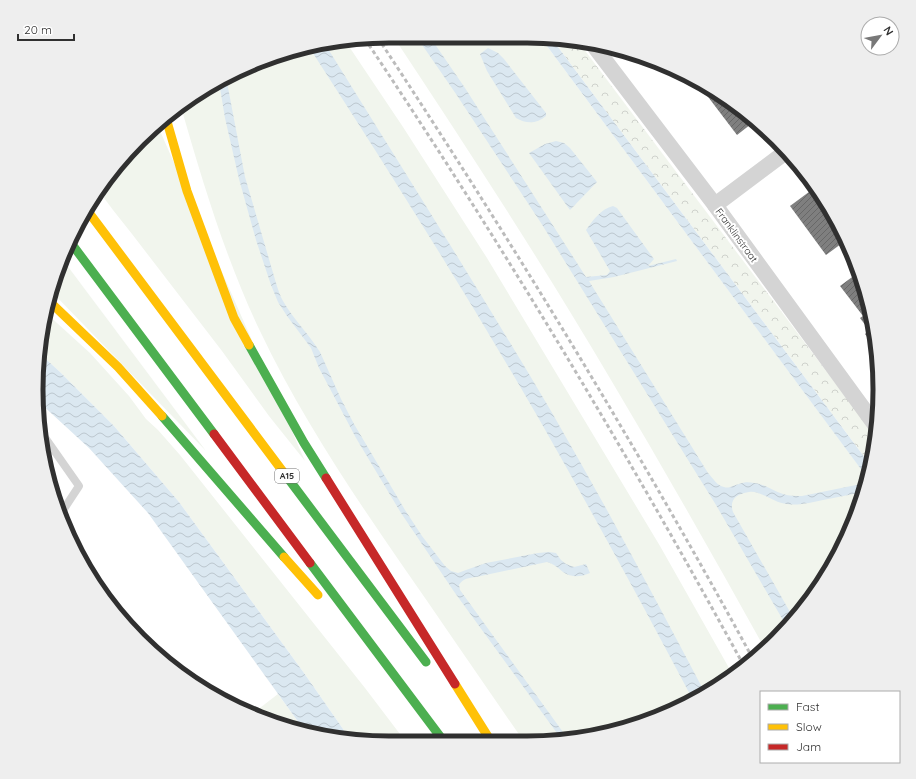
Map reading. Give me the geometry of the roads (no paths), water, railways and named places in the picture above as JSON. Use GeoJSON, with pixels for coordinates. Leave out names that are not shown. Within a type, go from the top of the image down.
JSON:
{"type":"FeatureCollection","features":[{"type":"Feature","properties":{"kind":"highway"},"geometry":{"type":"LineString","coordinates":[[168,124],[187,191],[234,318],[304,443],[488,736]]}},
{"type":"Feature","properties":{"kind":"highway","name":"A15"},"geometry":{"type":"LineString","coordinates":[[91,213],[430,667]]}},
{"type":"Feature","properties":{"kind":"highway"},"geometry":{"type":"LineString","coordinates":[[74,247],[440,736]]}},
{"type":"Feature","properties":{"kind":"highway"},"geometry":{"type":"LineString","coordinates":[[54,306],[118,367],[325,602]]}},
{"type":"Feature","properties":{"kind":"highway"},"geometry":{"type":"LineString","coordinates":[[351,633],[435,729]]}},
{"type":"Feature","properties":{"kind":"highway"},"geometry":{"type":"LineString","coordinates":[[454,698],[482,736]]}},
{"type":"Feature","properties":{"kind":"street","name":"Franklinstraat"},"geometry":{"type":"LineString","coordinates":[[598,51],[715,205],[871,420]]}},
{"type":"Feature","properties":{"kind":"street"},"geometry":{"type":"LineString","coordinates":[[715,205],[782,155]]}},
{"type":"Feature","properties":{"kind":"lane"},"geometry":{"type":"LineString","coordinates":[[47,440],[79,486],[64,509]]}},
{"type":"Feature","properties":{"kind":"water"},"geometry":{"type":"Polygon","coordinates":[[[421,43],[434,43],[465,88],[586,277],[607,275],[610,271],[586,230],[601,212],[613,206],[617,208],[654,259],[648,266],[676,259],[677,261],[614,277],[589,281],[708,473],[717,483],[728,488],[746,482],[752,483],[762,485],[785,495],[792,496],[802,496],[860,484],[857,493],[810,503],[782,503],[753,492],[740,494],[733,501],[733,512],[791,613],[784,622],[716,505],[541,223],[421,43]]]}},
{"type":"Feature","properties":{"kind":"water"},"geometry":{"type":"Polygon","coordinates":[[[545,44],[556,45],[866,459],[863,472],[545,44]]]}},
{"type":"Feature","properties":{"kind":"water"},"geometry":{"type":"Polygon","coordinates":[[[488,48],[498,53],[504,59],[546,113],[546,116],[543,119],[535,122],[528,122],[516,118],[487,71],[480,54],[488,48]]]}},
{"type":"Feature","properties":{"kind":"water"},"geometry":{"type":"Polygon","coordinates":[[[328,49],[496,319],[591,481],[703,688],[700,690],[690,695],[598,524],[539,419],[483,325],[312,52],[328,49]]]}},
{"type":"Feature","properties":{"kind":"water"},"geometry":{"type":"Polygon","coordinates":[[[227,83],[245,177],[281,297],[291,314],[320,352],[354,424],[405,510],[422,536],[445,566],[451,571],[458,573],[486,563],[549,552],[556,553],[566,564],[574,567],[586,564],[590,573],[580,576],[566,574],[554,565],[547,562],[469,578],[462,581],[459,585],[460,590],[564,734],[558,734],[455,593],[401,513],[356,438],[319,368],[311,348],[278,302],[256,240],[239,179],[225,118],[220,87],[227,83]]]}},
{"type":"Feature","properties":{"kind":"water"},"geometry":{"type":"Polygon","coordinates":[[[556,141],[564,143],[570,148],[597,182],[570,210],[529,153],[545,144],[556,141]]]}},
{"type":"Feature","properties":{"kind":"water"},"geometry":{"type":"Polygon","coordinates":[[[45,358],[114,426],[179,502],[304,673],[346,733],[300,724],[148,513],[89,448],[44,406],[45,358]]]}},
{"type":"Feature","properties":{"kind":"railway"},"geometry":{"type":"LineString","coordinates":[[382,43],[525,267],[572,344],[709,579],[750,654]]}},
{"type":"Feature","properties":{"kind":"railway"},"geometry":{"type":"LineString","coordinates":[[368,44],[416,115],[562,348],[655,506],[741,661]]}}]}
